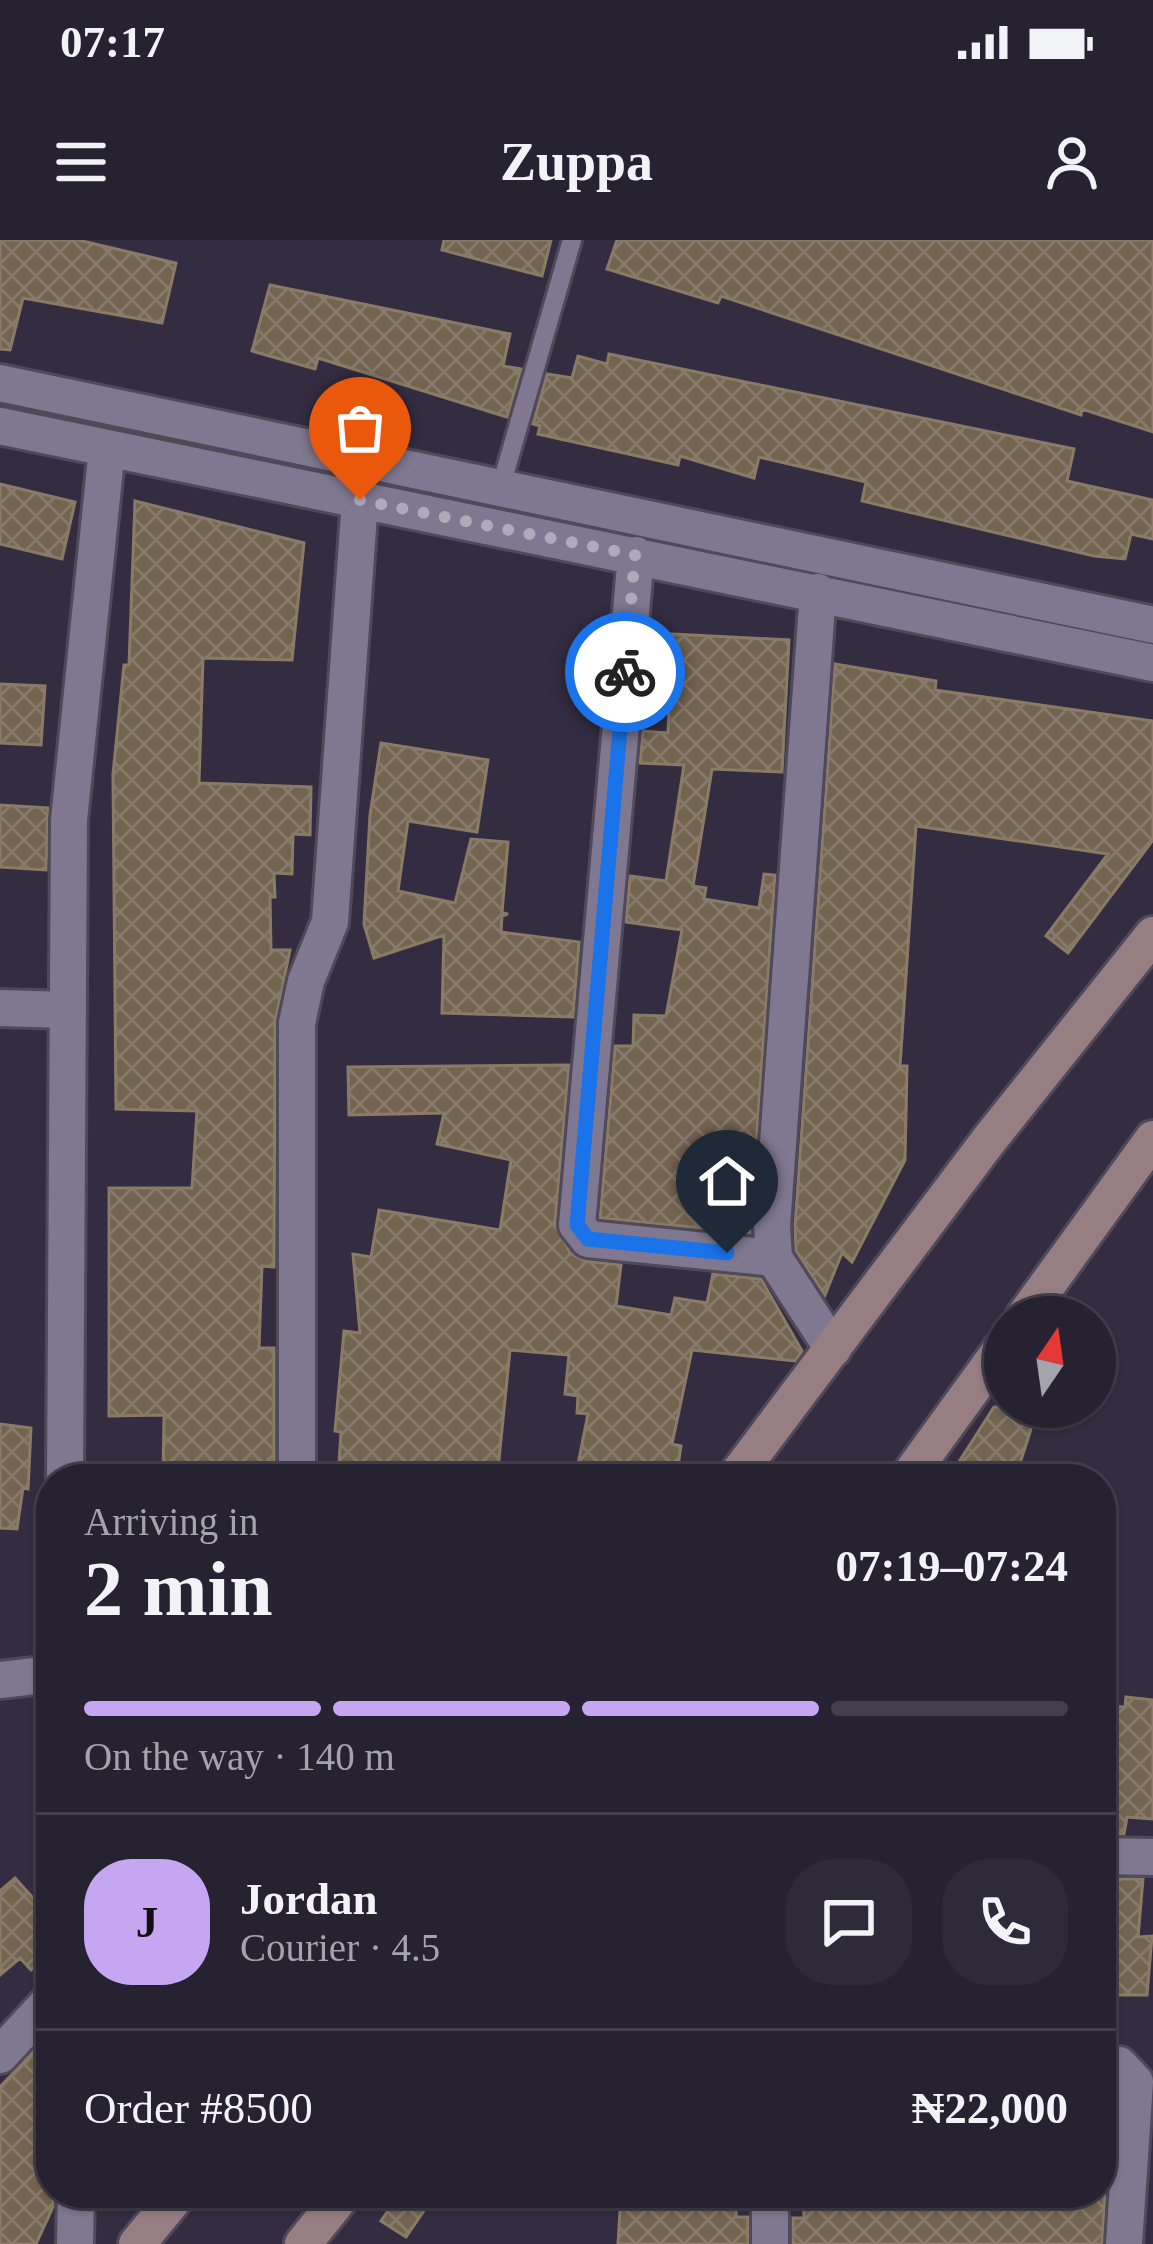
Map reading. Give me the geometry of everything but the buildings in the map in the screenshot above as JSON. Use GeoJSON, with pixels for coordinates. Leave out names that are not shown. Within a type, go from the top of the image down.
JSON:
{"type":"FeatureCollection","features":[{"type":"Feature","properties":{"kind":"street"},"geometry":{"type":"LineString","coordinates":[[0,383],[1153,625]]}},
{"type":"Feature","properties":{"kind":"street"},"geometry":{"type":"LineString","coordinates":[[0,426],[1153,663]]}},
{"type":"Feature","properties":{"kind":"street"},"geometry":{"type":"LineString","coordinates":[[64,1464],[69,820],[107,448]]}},
{"type":"Feature","properties":{"kind":"street"},"geometry":{"type":"LineString","coordinates":[[297,1464],[297,1023],[306,981],[330,922],[360,500]]}},
{"type":"Feature","properties":{"kind":"street"},"geometry":{"type":"LineString","coordinates":[[635,555],[577,1225],[588,1239],[774,1258]]}},
{"type":"Feature","properties":{"kind":"street"},"geometry":{"type":"LineString","coordinates":[[818,592],[772,1226],[774,1258],[832,1349]]}},
{"type":"Feature","properties":{"kind":"street"},"geometry":{"type":"LineString","coordinates":[[745,1464],[1153,935]]}},
{"type":"Feature","properties":{"kind":"street"},"geometry":{"type":"LineString","coordinates":[[0,1008],[68,1010]]}},
{"type":"Feature","properties":{"kind":"street"},"geometry":{"type":"LineString","coordinates":[[1039,1296],[1153,1139]]}},
{"type":"Feature","properties":{"kind":"street"},"geometry":{"type":"LineString","coordinates":[[918,1464],[984,1373]]}},
{"type":"Feature","properties":{"kind":"street"},"geometry":{"type":"LineString","coordinates":[[0,1680],[36,1676]]}},
{"type":"Feature","properties":{"kind":"street"},"geometry":{"type":"LineString","coordinates":[[1116,1856],[1153,1857]]}},
{"type":"Feature","properties":{"kind":"street"},"geometry":{"type":"LineString","coordinates":[[0,2054],[36,2016]]}},
{"type":"Feature","properties":{"kind":"street"},"geometry":{"type":"LineString","coordinates":[[1116,2066],[1136,2082],[1124,2244]]}},
{"type":"Feature","properties":{"kind":"street"},"geometry":{"type":"LineString","coordinates":[[75,2244],[76,2208]]}},
{"type":"Feature","properties":{"kind":"street"},"geometry":{"type":"LineString","coordinates":[[137,2244],[167,2208]]}},
{"type":"Feature","properties":{"kind":"street"},"geometry":{"type":"LineString","coordinates":[[303,2244],[332,2208]]}},
{"type":"Feature","properties":{"kind":"street"},"geometry":{"type":"LineString","coordinates":[[770,2208],[770,2244]]}},
{"type":"Feature","properties":{"kind":"lane"},"geometry":{"type":"LineString","coordinates":[[500,486],[572,240]]}},
{"type":"Feature","properties":{"kind":"way so far"},"geometry":{"type":"LineString","coordinates":[[360,500],[635,555],[625,672]]}},
{"type":"Feature","properties":{"kind":"route"},"geometry":{"type":"LineString","coordinates":[[625,672],[577,1225],[588,1239],[727,1253]]}}]}
